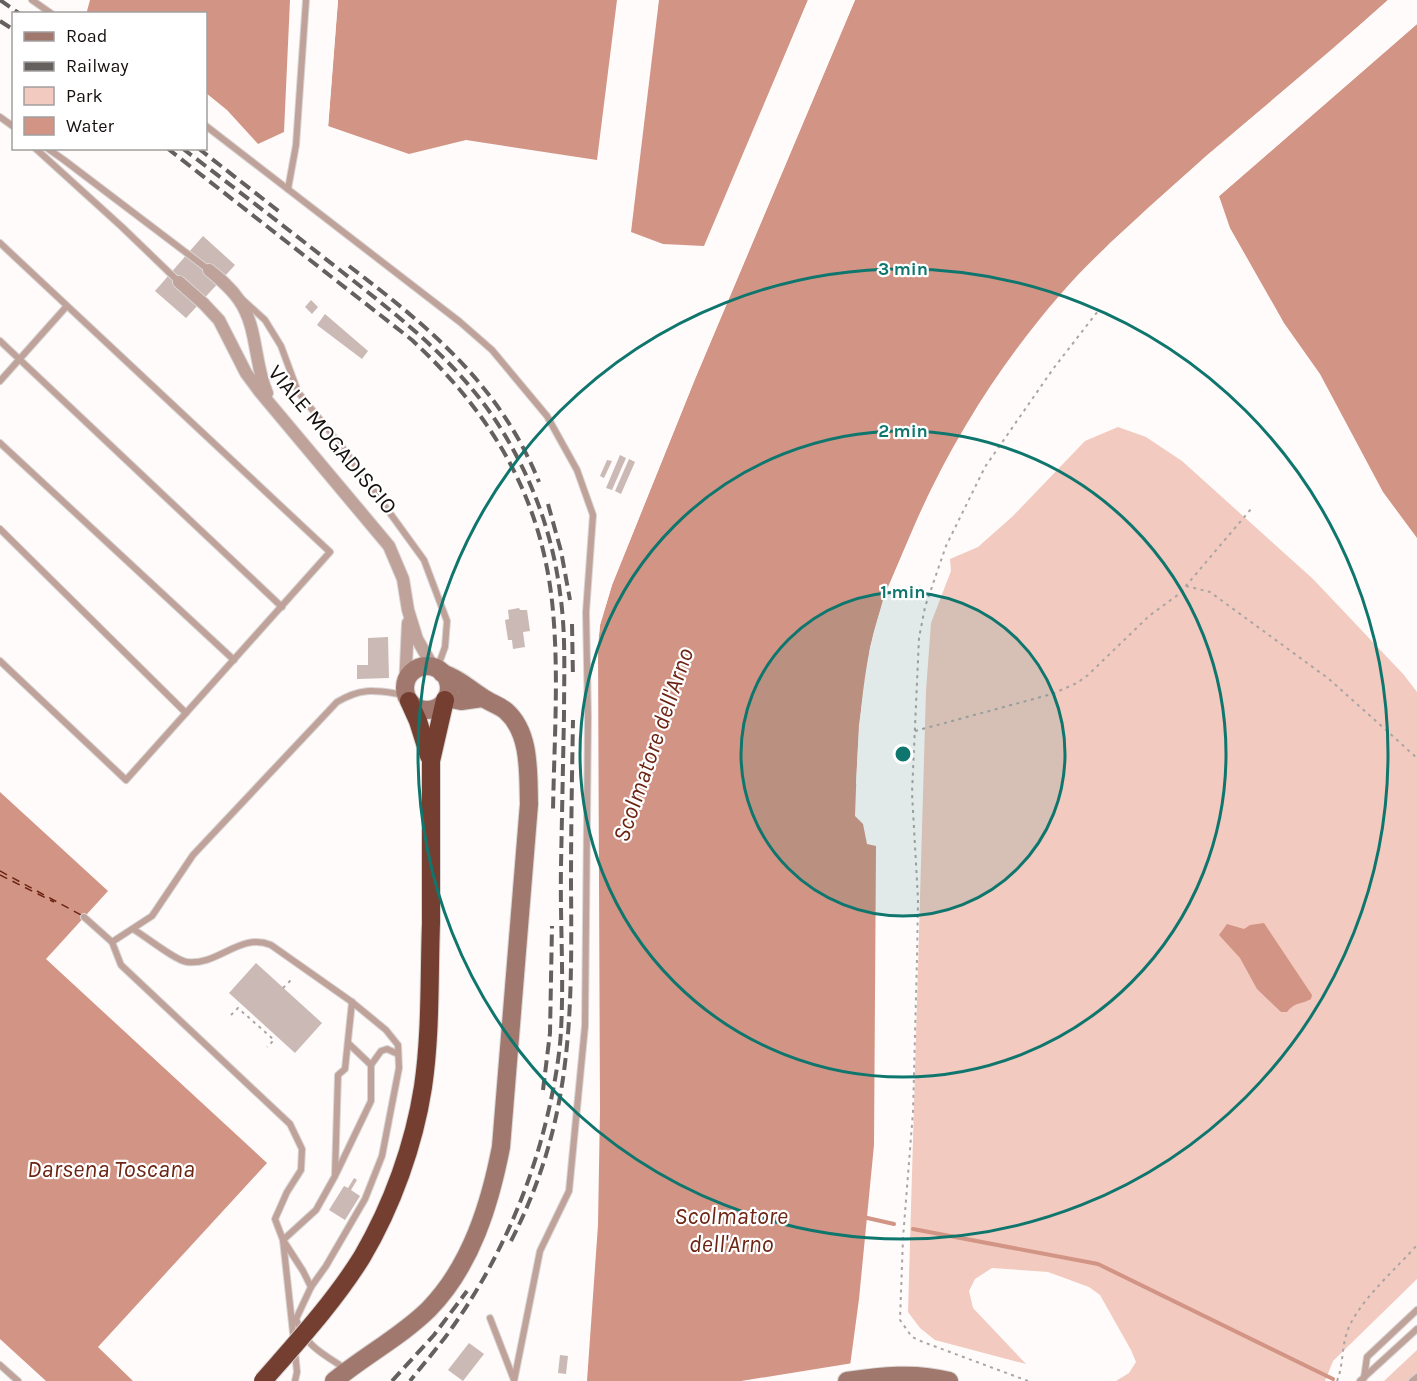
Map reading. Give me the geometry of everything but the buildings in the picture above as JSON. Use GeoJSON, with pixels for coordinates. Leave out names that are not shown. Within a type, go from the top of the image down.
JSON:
{"type":"FeatureCollection","features":[{"type":"Feature","properties":{"kind":"highway"},"geometry":{"type":"LineString","coordinates":[[406,694],[424,737],[431,761]]}},
{"type":"Feature","properties":{"kind":"highway"},"geometry":{"type":"LineString","coordinates":[[263,1381],[318,1318],[369,1243],[395,1187],[412,1136],[423,1087],[428,1024],[431,761],[446,699]]}},
{"type":"Feature","properties":{"kind":"street"},"geometry":{"type":"LineString","coordinates":[[209,270],[228,286],[240,300],[247,314],[260,371],[271,403]]}},
{"type":"Feature","properties":{"kind":"street","name":"VIALE MOGADISCIO"},"geometry":{"type":"LineString","coordinates":[[178,282],[219,320],[246,373],[389,546],[403,579],[408,610],[419,646],[448,685],[446,699]]}},
{"type":"Feature","properties":{"kind":"street","name":"VIALE MOGADISCIO"},"geometry":{"type":"LineString","coordinates":[[406,694],[408,610]]}},
{"type":"Feature","properties":{"kind":"street"},"geometry":{"type":"LineString","coordinates":[[341,1375],[430,1308],[453,1279],[475,1238],[494,1184],[501,1147],[529,804],[528,770],[521,731],[506,711],[454,677],[437,670],[426,666],[409,675],[406,694],[414,706],[427,710],[440,706],[446,699],[461,701],[483,698]]}},
{"type":"Feature","properties":{"kind":"street"},"geometry":{"type":"LineString","coordinates":[[847,1381],[880,1376],[909,1376],[949,1381]]}},
{"type":"Feature","properties":{"kind":"lane"},"geometry":{"type":"LineString","coordinates":[[32,0],[49,12]]}},
{"type":"Feature","properties":{"kind":"lane"},"geometry":{"type":"LineString","coordinates":[[288,189],[296,145],[306,0]]}},
{"type":"Feature","properties":{"kind":"lane"},"geometry":{"type":"LineString","coordinates":[[0,117],[12,127]]}},
{"type":"Feature","properties":{"kind":"lane"},"geometry":{"type":"LineString","coordinates":[[207,127],[460,322],[492,350],[546,417],[577,470],[593,515],[586,612],[588,717],[584,1038],[569,1191],[540,1251],[514,1381]]}},
{"type":"Feature","properties":{"kind":"lane"},"geometry":{"type":"LineString","coordinates":[[37,150],[122,227],[178,282]]}},
{"type":"Feature","properties":{"kind":"lane"},"geometry":{"type":"LineString","coordinates":[[49,150],[209,270]]}},
{"type":"Feature","properties":{"kind":"lane"},"geometry":{"type":"LineString","coordinates":[[0,243],[330,552],[126,780],[0,661]]}},
{"type":"Feature","properties":{"kind":"lane"},"geometry":{"type":"LineString","coordinates":[[228,286],[265,320],[281,346],[298,392],[342,447],[424,560],[447,621],[445,647],[437,670]]}},
{"type":"Feature","properties":{"kind":"lane"},"geometry":{"type":"LineString","coordinates":[[0,381],[66,307]]}},
{"type":"Feature","properties":{"kind":"lane"},"geometry":{"type":"LineString","coordinates":[[0,341],[282,607]]}},
{"type":"Feature","properties":{"kind":"lane"},"geometry":{"type":"LineString","coordinates":[[0,443],[234,660]]}},
{"type":"Feature","properties":{"kind":"lane"},"geometry":{"type":"LineString","coordinates":[[0,529],[186,713]]}},
{"type":"Feature","properties":{"kind":"lane"},"geometry":{"type":"LineString","coordinates":[[112,942],[152,916],[193,855],[337,702],[353,692],[371,690],[406,694]]}},
{"type":"Feature","properties":{"kind":"lane"},"geometry":{"type":"LineString","coordinates":[[84,917],[112,942],[121,965],[290,1124],[302,1149],[301,1170],[287,1192],[275,1219],[283,1240],[303,1271],[310,1287]]}},
{"type":"Feature","properties":{"kind":"lane"},"geometry":{"type":"LineString","coordinates":[[133,928],[185,962],[208,960],[248,942],[261,941],[271,945],[352,1002],[386,1030],[398,1044],[399,1068],[382,1156],[365,1198],[326,1266],[310,1287],[296,1318],[301,1333],[341,1375]]}},
{"type":"Feature","properties":{"kind":"lane"},"geometry":{"type":"LineString","coordinates":[[335,1176],[338,1075],[345,1069],[352,1002]]}},
{"type":"Feature","properties":{"kind":"lane"},"geometry":{"type":"LineString","coordinates":[[348,1043],[371,1065]]}},
{"type":"Feature","properties":{"kind":"lane"},"geometry":{"type":"LineString","coordinates":[[283,1240],[316,1209],[335,1176],[371,1101],[371,1065],[381,1051],[387,1049],[398,1054]]}},
{"type":"Feature","properties":{"kind":"lane"},"geometry":{"type":"LineString","coordinates":[[283,1240],[297,1372],[295,1381]]}},
{"type":"Feature","properties":{"kind":"lane"},"geometry":{"type":"LineString","coordinates":[[1362,1379],[1367,1357],[1417,1310]]}},
{"type":"Feature","properties":{"kind":"lane"},"geometry":{"type":"LineString","coordinates":[[490,1318],[514,1381]]}},
{"type":"Feature","properties":{"kind":"lane"},"geometry":{"type":"LineString","coordinates":[[1362,1379],[1417,1329]]}},
{"type":"Feature","properties":{"kind":"lane"},"geometry":{"type":"LineString","coordinates":[[0,1365],[18,1381]]}},
{"type":"Feature","properties":{"kind":"lane"},"geometry":{"type":"LineString","coordinates":[[1412,1381],[1417,1377]]}},
{"type":"Feature","properties":{"kind":"path"},"geometry":{"type":"LineString","coordinates":[[1028,1381],[912,1337],[900,1320],[903,1238],[913,1112],[918,899],[912,793],[919,638],[925,607],[946,546],[985,467],[1053,369],[1098,311]]}},
{"type":"Feature","properties":{"kind":"path"},"geometry":{"type":"LineString","coordinates":[[915,731],[1052,694],[1077,683],[1149,616],[1179,594],[1251,509]]}},
{"type":"Feature","properties":{"kind":"path"},"geometry":{"type":"LineString","coordinates":[[1186,586],[1210,592],[1320,672],[1417,758]]}},
{"type":"Feature","properties":{"kind":"path"},"geometry":{"type":"LineString","coordinates":[[284,988],[292,978]]}},
{"type":"Feature","properties":{"kind":"path"},"geometry":{"type":"LineString","coordinates":[[231,1015],[238,1008],[253,1021],[274,1040],[267,1047]]}},
{"type":"Feature","properties":{"kind":"path"},"geometry":{"type":"LineString","coordinates":[[253,1021],[256,1017]]}},
{"type":"Feature","properties":{"kind":"path"},"geometry":{"type":"LineString","coordinates":[[1337,1381],[1340,1373],[1341,1352],[1350,1326],[1366,1301],[1417,1245]]}},
{"type":"Feature","properties":{"kind":"green space"},"geometry":{"type":"Polygon","coordinates":[[[1118,427],[1146,437],[1182,461],[1313,579],[1404,675],[1417,692],[1417,1279],[1333,1361],[1325,1381],[1116,1381],[1129,1373],[1136,1362],[1100,1295],[1089,1287],[1048,1272],[992,1268],[975,1279],[969,1291],[973,1308],[1026,1364],[935,1340],[920,1328],[908,1312],[926,691],[931,623],[951,571],[950,559],[978,547],[1013,516],[1085,441],[1118,427]]]}},
{"type":"Feature","properties":{"kind":"green space"},"geometry":{"type":"Polygon","coordinates":[[[1417,1350],[1417,1381],[1384,1381],[1417,1350]]]}},
{"type":"Feature","properties":{"kind":"water"},"geometry":{"type":"Polygon","coordinates":[[[90,0],[290,0],[284,132],[258,144],[227,110],[207,94],[207,12],[87,11],[90,0]]]}},
{"type":"Feature","properties":{"kind":"water"},"geometry":{"type":"Polygon","coordinates":[[[338,0],[617,0],[597,160],[466,140],[409,154],[328,126],[338,0]]]}},
{"type":"Feature","properties":{"kind":"water"},"geometry":{"type":"Polygon","coordinates":[[[659,0],[808,0],[704,246],[663,244],[631,232],[659,0]]]}},
{"type":"Feature","properties":{"kind":"water","name":"Scolmatore dell'Arno"},"geometry":{"type":"Polygon","coordinates":[[[855,0],[1388,0],[1149,207],[1069,284],[1037,322],[978,405],[929,493],[890,585],[878,616],[870,648],[863,690],[858,753],[855,816],[863,824],[867,844],[876,846],[874,1145],[859,1299],[848,1381],[587,1381],[598,1225],[600,1110],[598,645],[600,625],[612,585],[695,379],[855,0]]]}},
{"type":"Feature","properties":{"kind":"water"},"geometry":{"type":"Polygon","coordinates":[[[1417,24],[1417,538],[1383,492],[1320,374],[1284,323],[1230,228],[1219,196],[1417,24]]]}},
{"type":"Feature","properties":{"kind":"water","name":"Darsena Toscana"},"geometry":{"type":"Polygon","coordinates":[[[0,792],[108,891],[46,959],[267,1163],[98,1347],[133,1381],[46,1381],[0,1339],[0,792]]]}},
{"type":"Feature","properties":{"kind":"water"},"geometry":{"type":"Polygon","coordinates":[[[1264,923],[1312,995],[1311,999],[1296,1005],[1287,1012],[1281,1012],[1257,989],[1240,958],[1219,935],[1227,924],[1244,929],[1250,925],[1264,923]]]}},
{"type":"Feature","properties":{"kind":"pier"},"geometry":{"type":"Polygon","coordinates":[[[335,0],[338,0],[328,129],[325,126],[335,0]]]}},
{"type":"Feature","properties":{"kind":"pier"},"geometry":{"type":"Polygon","coordinates":[[[808,0],[810,1],[719,221],[707,248],[704,249],[808,0]]]}},
{"type":"Feature","properties":{"kind":"pier"},"geometry":{"type":"Polygon","coordinates":[[[852,0],[855,0],[695,379],[612,585],[600,625],[598,645],[595,644],[597,624],[609,584],[692,377],[852,0]]]}},
{"type":"Feature","properties":{"kind":"pier"},"geometry":{"type":"Polygon","coordinates":[[[1388,0],[1391,0],[1326,59],[1208,158],[1112,245],[1048,314],[984,402],[954,451],[931,497],[887,597],[873,648],[862,725],[859,784],[856,784],[859,725],[870,648],[884,596],[928,496],[982,400],[1046,312],[1110,243],[1206,156],[1388,0]]]}},
{"type":"Feature","properties":{"kind":"pier"},"geometry":{"type":"Polygon","coordinates":[[[1417,21],[1417,24],[1217,198],[1217,194],[1417,21]]]}},
{"type":"Feature","properties":{"kind":"pier"},"geometry":{"type":"Polygon","coordinates":[[[853,1363],[851,1381],[741,1381],[853,1363]]]}},
{"type":"Feature","properties":{"kind":"waterway"},"geometry":{"type":"LineString","coordinates":[[863,1217],[894,1224]]}},
{"type":"Feature","properties":{"kind":"waterway"},"geometry":{"type":"LineString","coordinates":[[913,1229],[1098,1264],[1333,1379]]}},
{"type":"Feature","properties":{"kind":"ferry route"},"geometry":{"type":"LineString","coordinates":[[0,871],[83,916]]}},
{"type":"Feature","properties":{"kind":"ferry route"},"geometry":{"type":"LineString","coordinates":[[0,875],[54,902]]}},
{"type":"Feature","properties":{"kind":"railway"},"geometry":{"type":"LineString","coordinates":[[0,0],[17,12]]}},
{"type":"Feature","properties":{"kind":"railway"},"geometry":{"type":"LineString","coordinates":[[0,21],[12,29]]}},
{"type":"Feature","properties":{"kind":"railway"},"geometry":{"type":"LineString","coordinates":[[170,150],[412,340],[467,398],[490,429],[525,496],[538,532],[547,570],[555,636],[553,812]]}},
{"type":"Feature","properties":{"kind":"railway"},"geometry":{"type":"LineString","coordinates":[[185,150],[408,325],[430,344],[469,385],[503,432],[524,470],[547,530],[557,572],[562,608],[564,669],[562,1010],[554,1088],[533,1168],[515,1215],[493,1261],[444,1339],[410,1381]]}},
{"type":"Feature","properties":{"kind":"railway"},"geometry":{"type":"LineString","coordinates":[[201,150],[281,213]]}},
{"type":"Feature","properties":{"kind":"railway"},"geometry":{"type":"LineString","coordinates":[[349,266],[434,336],[483,387],[523,447],[539,482]]}},
{"type":"Feature","properties":{"kind":"railway"},"geometry":{"type":"LineString","coordinates":[[548,504],[561,551],[570,600]]}},
{"type":"Feature","properties":{"kind":"railway"},"geometry":{"type":"LineString","coordinates":[[572,624],[573,678]]}},
{"type":"Feature","properties":{"kind":"railway"},"geometry":{"type":"LineString","coordinates":[[511,1241],[547,1153],[565,1067],[571,978],[573,720]]}},
{"type":"Feature","properties":{"kind":"railway"},"geometry":{"type":"LineString","coordinates":[[543,1090],[550,1033],[552,926]]}},
{"type":"Feature","properties":{"kind":"railway"},"geometry":{"type":"LineString","coordinates":[[392,1381],[434,1335],[467,1291]]}}]}
